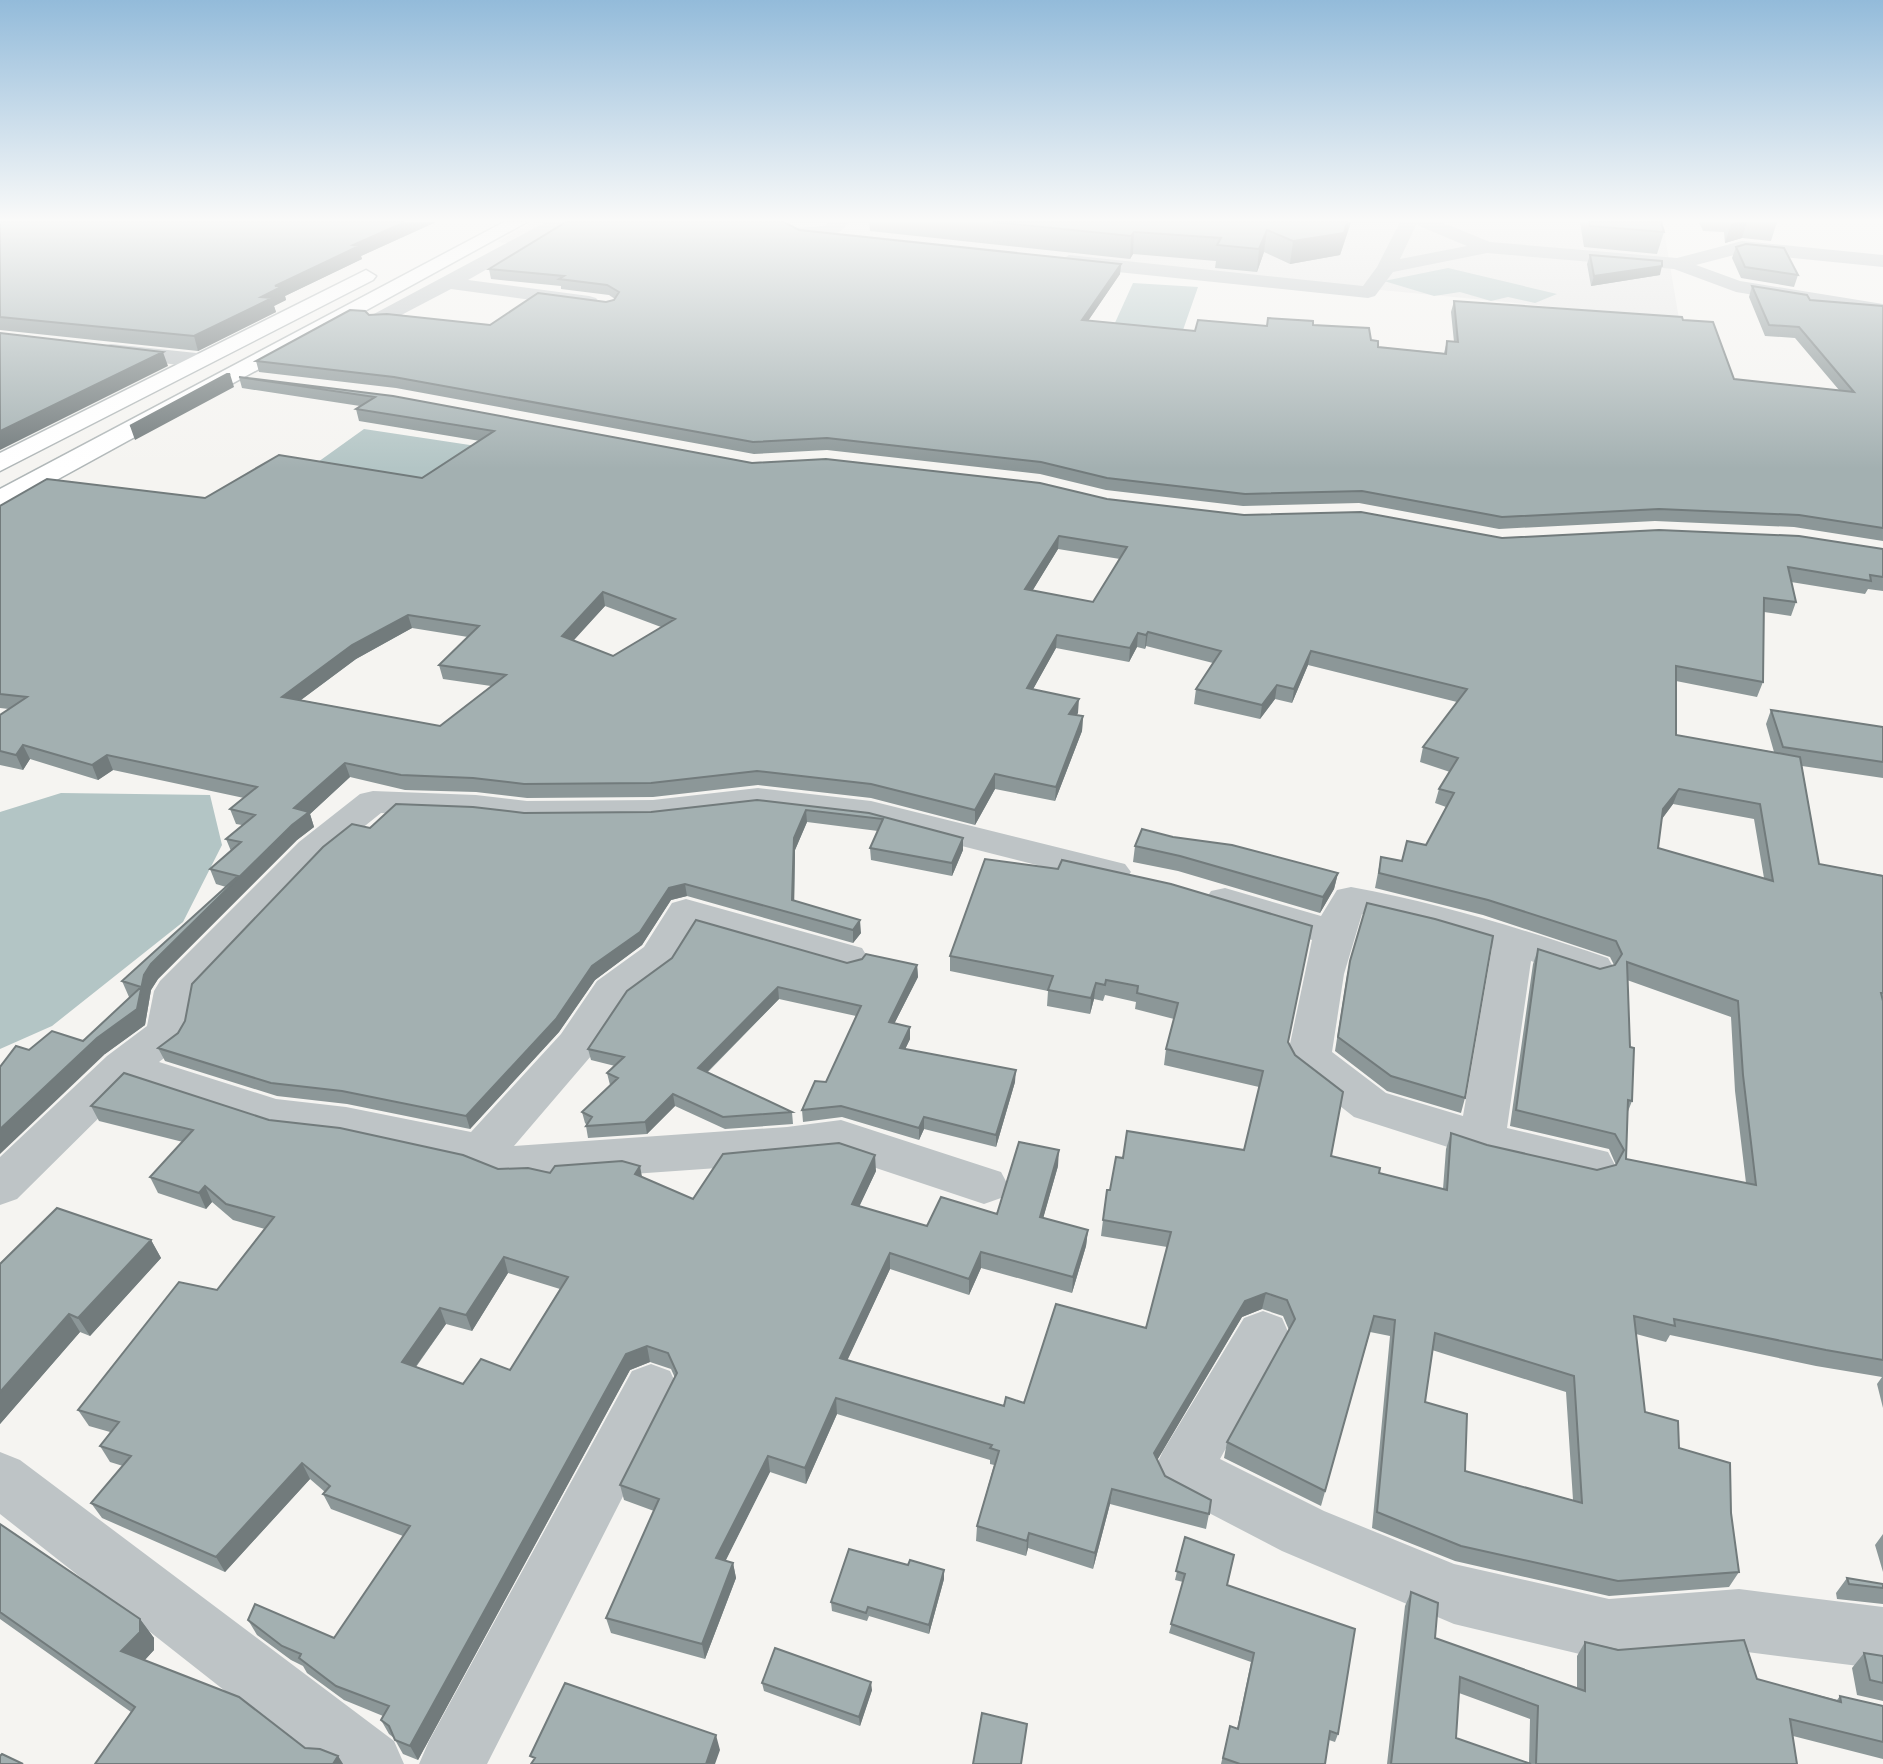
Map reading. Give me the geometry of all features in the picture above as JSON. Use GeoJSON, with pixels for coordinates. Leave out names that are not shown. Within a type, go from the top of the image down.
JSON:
{"type":"FeatureCollection","features":[{"type":"Feature","properties":{"kind":"highway"},"geometry":{"type":"LineString","coordinates":[[0,463],[308,304]]}},
{"type":"Feature","properties":{"kind":"highway"},"geometry":{"type":"LineString","coordinates":[[0,500],[365,304]]}},
{"type":"Feature","properties":{"kind":"street"},"geometry":{"type":"LineString","coordinates":[[379,319],[407,304]]}},
{"type":"Feature","properties":{"kind":"street"},"geometry":{"type":"LineString","coordinates":[[1848,304],[1883,310]]}},
{"type":"Feature","properties":{"kind":"street"},"geometry":{"type":"LineString","coordinates":[[92,349],[196,360]]}},
{"type":"Feature","properties":{"kind":"street"},"geometry":{"type":"LineString","coordinates":[[228,378],[267,383]]}},
{"type":"Feature","properties":{"kind":"street"},"geometry":{"type":"LineString","coordinates":[[0,1186],[123,1067],[167,1033],[175,991],[312,850],[373,802],[476,806],[527,812],[653,811],[758,799],[871,812],[1039,856],[1152,881]]}},
{"type":"Feature","properties":{"kind":"street"},"geometry":{"type":"LineString","coordinates":[[1190,890],[1334,933]]}},
{"type":"Feature","properties":{"kind":"street"},"geometry":{"type":"LineString","coordinates":[[1591,1165],[1482,1140],[1370,1105],[1309,1058],[1334,933],[1341,910],[1350,899],[1389,905],[1514,940],[1592,968]]}},
{"type":"Feature","properties":{"kind":"street"},"geometry":{"type":"LineString","coordinates":[[481,1152],[576,1045],[612,991],[658,957],[686,912],[848,958]]}},
{"type":"Feature","properties":{"kind":"street"},"geometry":{"type":"LineString","coordinates":[[1482,1140],[1514,940]]}},
{"type":"Feature","properties":{"kind":"street"},"geometry":{"type":"LineString","coordinates":[[123,1067],[276,1116],[346,1124],[481,1152],[504,1165],[787,1145],[841,1138],[984,1185]]}},
{"type":"Feature","properties":{"kind":"street"},"geometry":{"type":"LineString","coordinates":[[1263,1334],[1183,1470],[1303,1531],[1454,1594],[1609,1630],[1739,1620],[1883,1638]]}},
{"type":"Feature","properties":{"kind":"street"},"geometry":{"type":"LineString","coordinates":[[452,1764],[651,1388]]}},
{"type":"Feature","properties":{"kind":"street"},"geometry":{"type":"LineString","coordinates":[[0,1479],[371,1764]]}},
{"type":"Feature","properties":{"kind":"shaded area"},"geometry":{"type":"Polygon","coordinates":[[[1123,304],[1192,304],[1183,330],[1114,325],[1123,304]]]}},
{"type":"Feature","properties":{"kind":"shaded area"},"geometry":{"type":"Polygon","coordinates":[[[1528,304],[1677,304],[1679,319],[1528,304]]]}},
{"type":"Feature","properties":{"kind":"shaded area"},"geometry":{"type":"Polygon","coordinates":[[[364,429],[483,447],[418,489],[304,472],[364,429]]]}},
{"type":"Feature","properties":{"kind":"shaded area"},"geometry":{"type":"Polygon","coordinates":[[[61,793],[210,795],[222,845],[183,922],[52,1026],[0,1049],[0,812],[61,793]]]}},
{"type":"Feature","properties":{"kind":"building"},"geometry":{"type":"Polygon","coordinates":[[[0,304],[259,304],[194,336],[0,317],[0,304]]]}},
{"type":"Feature","properties":{"kind":"building"},"geometry":{"type":"Polygon","coordinates":[[[521,304],[1093,304],[1082,320],[1195,331],[1198,320],[1267,326],[1268,318],[1313,321],[1313,325],[1369,328],[1371,340],[1378,341],[1378,347],[1446,354],[1447,341],[1458,342],[1454,304],[1501,304],[1682,317],[1683,320],[1713,322],[1734,379],[1854,392],[1799,327],[1769,325],[1760,304],[1883,306],[1883,528],[1799,515],[1659,509],[1502,517],[1362,491],[1245,494],[1107,478],[1041,462],[827,438],[753,442],[394,377],[256,361],[350,310],[365,311],[369,315],[387,314],[490,325],[521,304]]]}},
{"type":"Feature","properties":{"kind":"building"},"geometry":{"type":"Polygon","coordinates":[[[0,333],[163,352],[0,431],[0,333]]]}},
{"type":"Feature","properties":{"kind":"building"},"geometry":{"type":"Polygon","coordinates":[[[227,374],[230,374],[130,426],[227,374]]]}},
{"type":"Feature","properties":{"kind":"building"},"geometry":{"type":"Polygon","coordinates":[[[239,377],[393,396],[752,463],[826,459],[1040,483],[1107,499],[1244,515],[1361,512],[1502,538],[1659,530],[1799,536],[1883,549],[1883,577],[1870,575],[1871,581],[1788,567],[1796,602],[1764,598],[1763,682],[1676,666],[1676,735],[1800,757],[1819,864],[1883,876],[1883,1360],[1674,1319],[1675,1326],[1634,1316],[1645,1412],[1678,1421],[1679,1448],[1730,1463],[1731,1513],[1739,1572],[1618,1581],[1461,1546],[1377,1512],[1395,1320],[1374,1316],[1325,1491],[1227,1442],[1295,1319],[1287,1300],[1266,1293],[1245,1301],[1154,1453],[1165,1476],[1211,1500],[1209,1514],[1112,1489],[1095,1553],[1029,1533],[1027,1541],[977,1526],[999,1451],[990,1448],[992,1445],[836,1398],[805,1468],[768,1456],[716,1558],[733,1563],[702,1644],[606,1618],[659,1499],[620,1485],[677,1373],[668,1353],[647,1346],[626,1354],[410,1746],[395,1740],[389,1726],[381,1720],[389,1706],[336,1686],[299,1658],[301,1654],[282,1646],[248,1620],[255,1604],[334,1638],[410,1526],[323,1494],[330,1486],[302,1463],[216,1557],[91,1503],[131,1456],[100,1446],[119,1422],[78,1410],[179,1282],[217,1290],[274,1217],[226,1204],[205,1186],[199,1193],[150,1177],[193,1130],[91,1106],[124,1073],[269,1120],[340,1128],[463,1155],[498,1169],[528,1168],[550,1173],[555,1166],[622,1161],[640,1166],[635,1174],[693,1199],[723,1154],[839,1143],[875,1155],[852,1204],[927,1226],[941,1197],[997,1214],[1019,1142],[1059,1150],[1040,1217],[1088,1230],[1073,1277],[981,1252],[969,1279],[890,1253],[840,1358],[1004,1406],[1006,1397],[1024,1403],[1056,1304],[1146,1328],[1171,1232],[1103,1220],[1107,1190],[1110,1190],[1116,1157],[1123,1158],[1127,1131],[1244,1150],[1263,1071],[1166,1049],[1178,1003],[1137,993],[1138,986],[1106,980],[1105,985],[1096,983],[1091,998],[1048,990],[1053,976],[950,956],[985,859],[1058,869],[1062,860],[1171,884],[1312,926],[1288,1042],[1295,1055],[1343,1092],[1331,1156],[1380,1168],[1379,1173],[1447,1190],[1451,1133],[1487,1145],[1597,1170],[1616,1165],[1624,1150],[1615,1134],[1516,1110],[1538,949],[1600,969],[1615,965],[1622,954],[1616,941],[1488,900],[1379,873],[1381,857],[1402,861],[1407,841],[1426,845],[1454,793],[1439,789],[1458,758],[1423,747],[1467,689],[1311,651],[1294,689],[1277,685],[1262,705],[1196,689],[1221,651],[1148,632],[1146,635],[1138,633],[1130,648],[1057,635],[1027,688],[1079,699],[1069,714],[1083,716],[1056,787],[995,774],[975,810],[871,784],[757,771],[651,783],[524,784],[473,778],[401,775],[345,763],[294,808],[309,812],[292,825],[151,964],[144,975],[137,1009],[97,1038],[0,1129],[0,1067],[16,1046],[29,1050],[52,1031],[83,1041],[141,987],[122,981],[238,876],[210,869],[241,842],[226,839],[255,815],[230,809],[257,787],[107,755],[92,765],[23,745],[16,755],[0,751],[0,715],[27,697],[0,694],[0,506],[47,479],[205,498],[279,455],[422,478],[494,431],[356,409],[375,397],[239,377]],[[1059,536],[1025,589],[1093,602],[1127,547],[1059,536]],[[603,592],[562,636],[613,656],[675,619],[603,592]],[[408,615],[352,645],[282,697],[440,726],[506,675],[439,665],[479,626],[408,615]],[[1679,789],[1663,809],[1658,848],[1773,881],[1760,804],[1679,789]],[[1627,962],[1630,1047],[1634,1048],[1632,1101],[1628,1100],[1626,1159],[1756,1185],[1743,1075],[1738,1001],[1627,962]],[[504,1257],[466,1315],[440,1308],[402,1362],[463,1384],[481,1359],[510,1370],[568,1277],[504,1257]],[[1435,1333],[1425,1402],[1467,1414],[1465,1471],[1582,1503],[1574,1376],[1435,1333]]]}},
{"type":"Feature","properties":{"kind":"building"},"geometry":{"type":"Polygon","coordinates":[[[1771,710],[1883,727],[1883,762],[1783,747],[1771,710]]]}},
{"type":"Feature","properties":{"kind":"building"},"geometry":{"type":"Polygon","coordinates":[[[757,800],[869,813],[963,838],[952,863],[870,848],[883,819],[806,810],[794,838],[792,900],[860,920],[853,930],[685,884],[669,888],[640,932],[592,966],[556,1019],[466,1116],[342,1091],[271,1083],[158,1048],[178,1033],[185,1021],[192,984],[323,847],[352,824],[370,828],[396,804],[473,807],[524,813],[651,812],[757,800]]]}},
{"type":"Feature","properties":{"kind":"building"},"geometry":{"type":"Polygon","coordinates":[[[1142,829],[1173,837],[1232,845],[1338,873],[1323,897],[1180,856],[1135,846],[1142,829]]]}},
{"type":"Feature","properties":{"kind":"building"},"geometry":{"type":"Polygon","coordinates":[[[1367,903],[1493,936],[1465,1098],[1391,1076],[1338,1037],[1350,961],[1367,903]]]}},
{"type":"Feature","properties":{"kind":"building"},"geometry":{"type":"Polygon","coordinates":[[[696,920],[847,963],[862,959],[866,954],[917,965],[889,1022],[910,1027],[900,1048],[1016,1070],[996,1135],[924,1117],[919,1128],[841,1106],[802,1110],[815,1081],[826,1082],[861,1006],[778,987],[698,1068],[792,1112],[723,1117],[673,1094],[645,1122],[586,1126],[592,1117],[582,1112],[618,1078],[607,1073],[624,1057],[588,1049],[627,991],[672,958],[696,920]]]}},
{"type":"Feature","properties":{"kind":"building"},"geometry":{"type":"Polygon","coordinates":[[[57,1208],[151,1240],[78,1318],[69,1314],[0,1392],[0,1264],[57,1208]]]}},
{"type":"Feature","properties":{"kind":"building"},"geometry":{"type":"Polygon","coordinates":[[[0,1524],[140,1619],[140,1632],[121,1651],[239,1697],[305,1748],[320,1749],[338,1756],[333,1764],[95,1764],[135,1707],[0,1612],[0,1524]]]}},
{"type":"Feature","properties":{"kind":"building"},"geometry":{"type":"Polygon","coordinates":[[[1185,1537],[1234,1555],[1227,1585],[1355,1629],[1338,1734],[1330,1731],[1325,1764],[1240,1764],[1223,1758],[1230,1726],[1238,1729],[1254,1653],[1171,1624],[1185,1574],[1176,1571],[1185,1537]]]}},
{"type":"Feature","properties":{"kind":"building"},"geometry":{"type":"Polygon","coordinates":[[[849,1549],[908,1565],[910,1560],[944,1570],[929,1625],[868,1607],[866,1613],[831,1602],[849,1549]]]}},
{"type":"Feature","properties":{"kind":"building"},"geometry":{"type":"Polygon","coordinates":[[[1847,1578],[1883,1584],[1883,1588],[1849,1584],[1847,1578]]]}},
{"type":"Feature","properties":{"kind":"building"},"geometry":{"type":"Polygon","coordinates":[[[1411,1592],[1438,1603],[1435,1638],[1585,1691],[1585,1642],[1618,1650],[1744,1640],[1757,1679],[1841,1702],[1840,1696],[1883,1706],[1883,1742],[1790,1719],[1797,1764],[1536,1764],[1538,1706],[1460,1677],[1456,1738],[1531,1764],[1391,1764],[1411,1592]]]}},
{"type":"Feature","properties":{"kind":"building"},"geometry":{"type":"Polygon","coordinates":[[[775,1648],[871,1682],[859,1717],[762,1683],[775,1648]]]}},
{"type":"Feature","properties":{"kind":"building"},"geometry":{"type":"Polygon","coordinates":[[[1864,1653],[1883,1656],[1883,1683],[1870,1680],[1864,1653]]]}},
{"type":"Feature","properties":{"kind":"building"},"geometry":{"type":"Polygon","coordinates":[[[565,1683],[716,1735],[706,1764],[531,1764],[535,1758],[530,1756],[565,1683]]]}},
{"type":"Feature","properties":{"kind":"building"},"geometry":{"type":"Polygon","coordinates":[[[982,1713],[1027,1724],[1021,1764],[973,1764],[982,1713]]]}},
{"type":"Feature","properties":{"kind":"building"},"geometry":{"type":"Polygon","coordinates":[[[2,1754],[23,1764],[0,1764],[2,1754]]]}}]}
